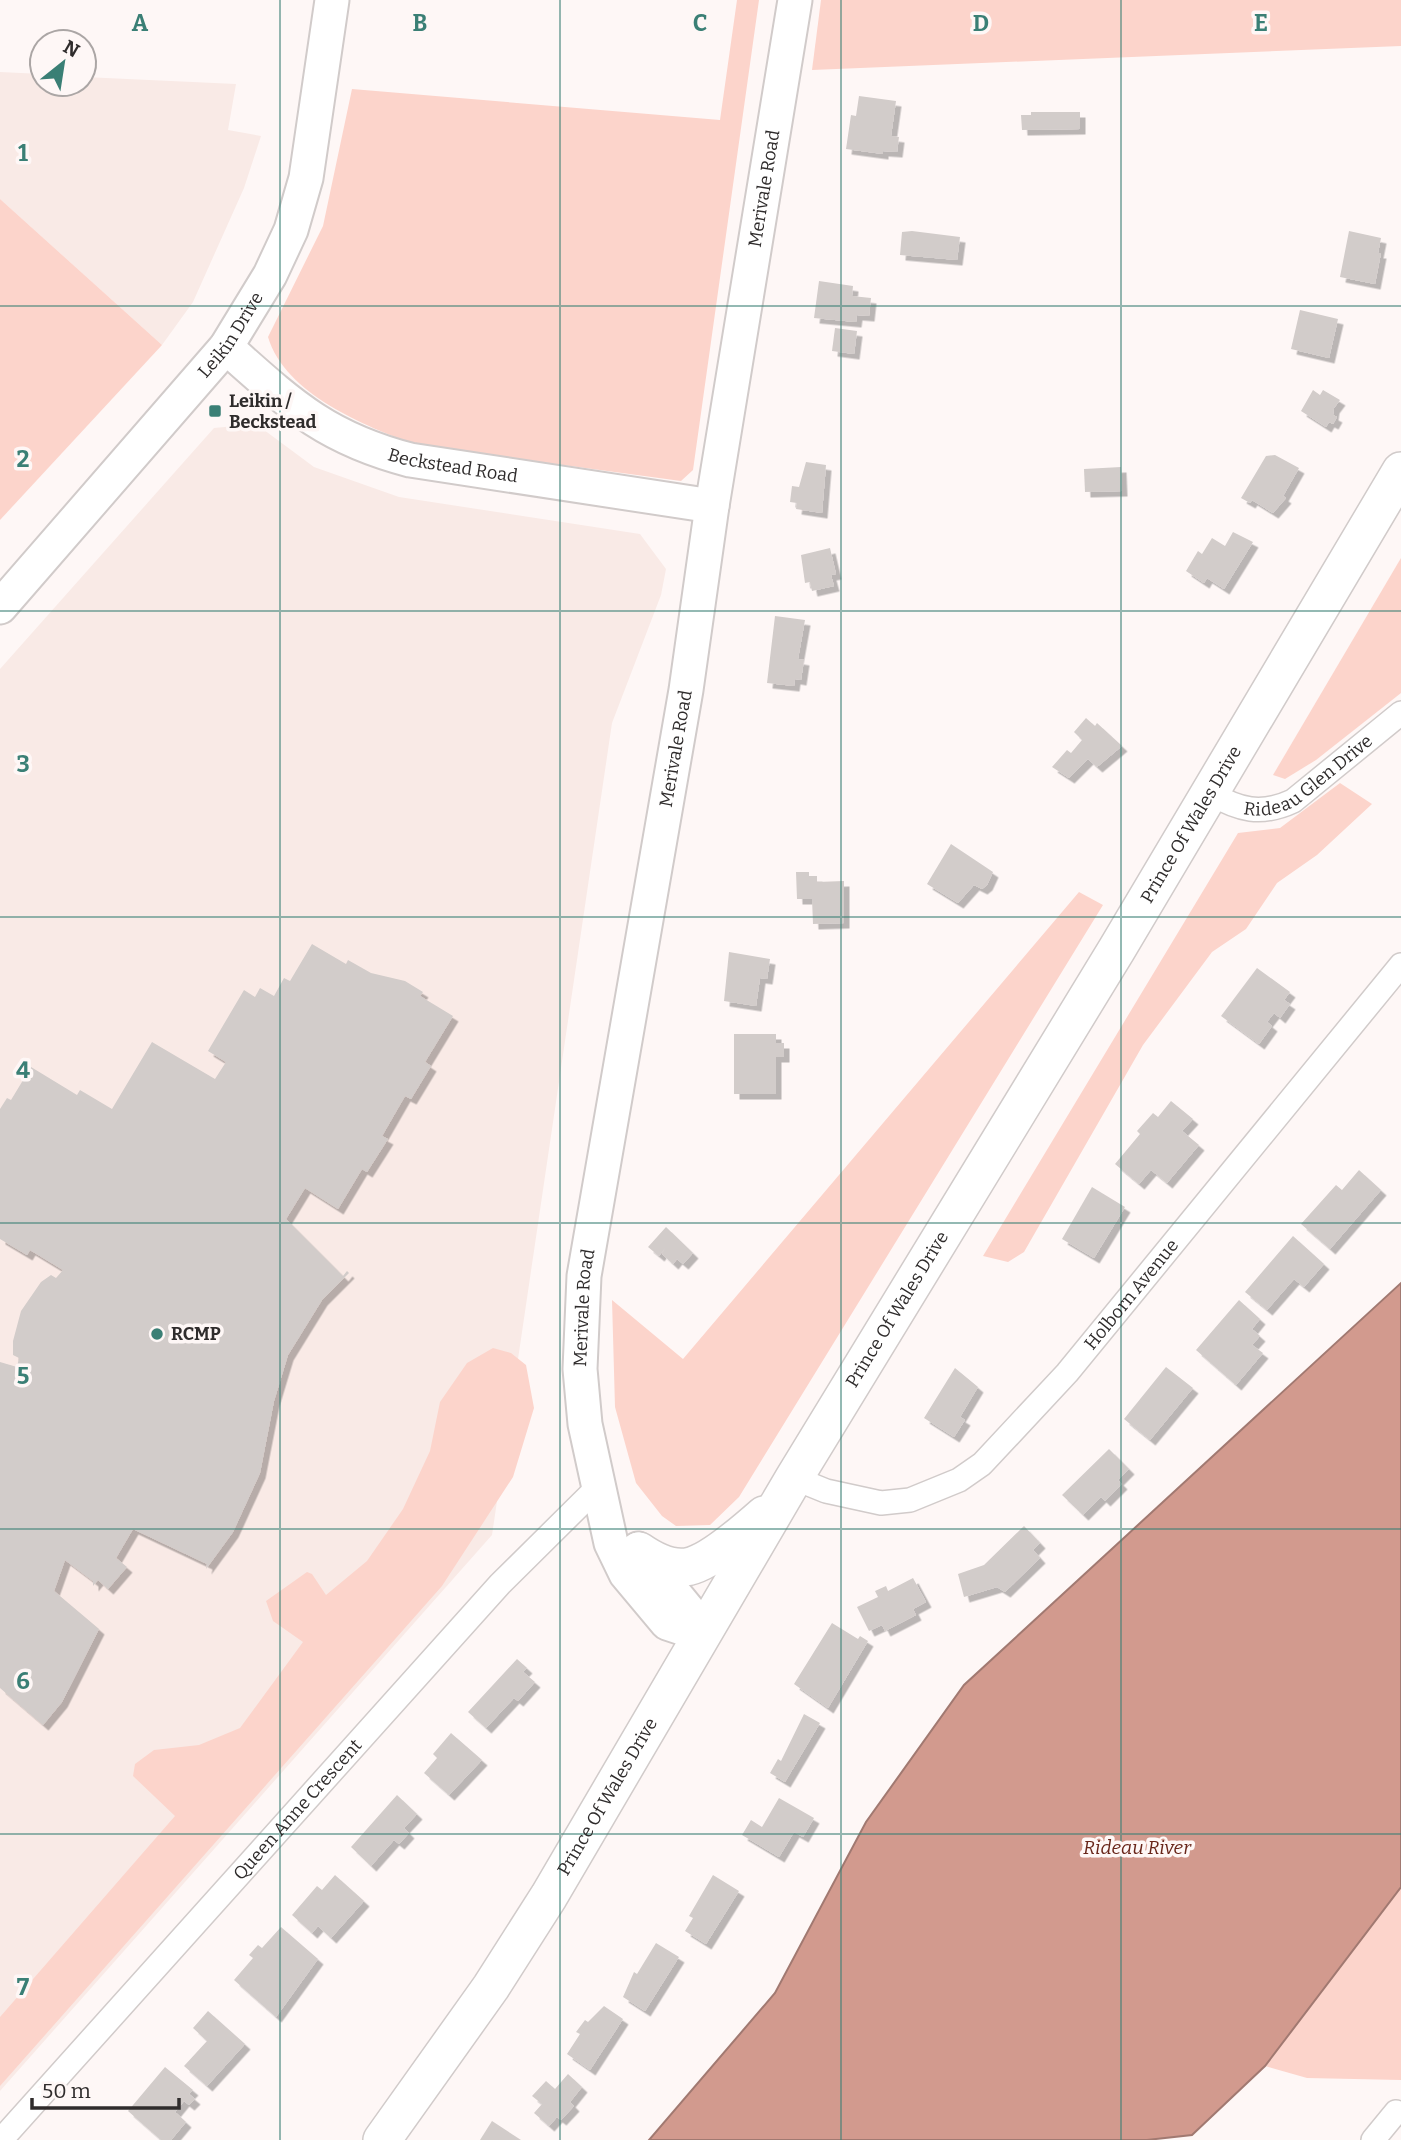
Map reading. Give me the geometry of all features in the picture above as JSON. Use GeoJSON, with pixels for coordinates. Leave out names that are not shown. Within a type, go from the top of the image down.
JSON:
{"type":"FeatureCollection","features":[{"type":"Feature","properties":{"kind":"main road","name":"Leikin Drive"},"geometry":{"type":"LineString","coordinates":[[0,607],[226,347],[270,275],[299,206],[332,0]]}},
{"type":"Feature","properties":{"kind":"main road","name":"Merivale Road"},"geometry":{"type":"LineString","coordinates":[[705,1630],[688,1630],[667,1623],[640,1594],[615,1555],[585,1424],[579,1369],[583,1276],[683,704],[712,506],[795,0]]}},
{"type":"Feature","properties":{"kind":"main road","name":"Beckstead Road"},"geometry":{"type":"LineString","coordinates":[[226,347],[327,430],[376,451],[410,460],[712,506]]}},
{"type":"Feature","properties":{"kind":"main road","name":"Prince Of Wales Drive"},"geometry":{"type":"LineString","coordinates":[[382,2140],[491,1987],[549,1896],[790,1486],[1210,793],[1401,471]]}},
{"type":"Feature","properties":{"kind":"main road"},"geometry":{"type":"LineString","coordinates":[[639,1551],[659,1562],[690,1566],[734,1539],[790,1486]]}},
{"type":"Feature","properties":{"kind":"main road","name":"Merivale Road"},"geometry":{"type":"LineString","coordinates":[[602,1490],[639,1551],[705,1630]]}},
{"type":"Feature","properties":{"kind":"street","name":"Rideau Glen Drive"},"geometry":{"type":"LineString","coordinates":[[1210,793],[1232,806],[1250,811],[1283,806],[1293,801],[1401,713]]}},
{"type":"Feature","properties":{"kind":"street","name":"Holborn Avenue"},"geometry":{"type":"LineString","coordinates":[[790,1486],[881,1503],[910,1500],[959,1480],[982,1464],[1067,1373],[1401,965]]}},
{"type":"Feature","properties":{"kind":"street","name":"Queen Anne Crescent"},"geometry":{"type":"LineString","coordinates":[[1,2140],[500,1584],[602,1490]]}},
{"type":"Feature","properties":{"kind":"street"},"geometry":{"type":"LineString","coordinates":[[1373,2140],[1396,2112]]}},
{"type":"Feature","properties":{"kind":"shaded area"},"geometry":{"type":"Polygon","coordinates":[[[737,0],[759,0],[693,470],[681,481],[416,445],[351,418],[309,391],[291,375],[277,357],[268,337],[323,226],[352,89],[720,120],[737,0]]]}},
{"type":"Feature","properties":{"kind":"shaded area"},"geometry":{"type":"Polygon","coordinates":[[[821,0],[1401,0],[1401,46],[812,70],[821,0]]]}},
{"type":"Feature","properties":{"kind":"shaded area"},"geometry":{"type":"Polygon","coordinates":[[[0,72],[28,73],[28,98],[98,98],[98,78],[236,84],[228,130],[261,136],[244,188],[193,302],[162,345],[0,199],[0,72]]]}},
{"type":"Feature","properties":{"kind":"shaded area"},"geometry":{"type":"Polygon","coordinates":[[[0,199],[162,345],[0,520],[0,199]]]}},
{"type":"Feature","properties":{"kind":"shaded area","name":"RCMP"},"geometry":{"type":"Polygon","coordinates":[[[256,424],[314,467],[399,497],[640,534],[666,569],[661,595],[612,723],[492,1535],[0,2091],[0,669],[214,428],[256,424]]]}},
{"type":"Feature","properties":{"kind":"shaded area"},"geometry":{"type":"Polygon","coordinates":[[[1401,558],[1401,693],[1316,760],[1285,779],[1273,775],[1401,558]]]}},
{"type":"Feature","properties":{"kind":"shaded area"},"geometry":{"type":"Polygon","coordinates":[[[1340,783],[1372,804],[1317,855],[1277,883],[1246,929],[1212,952],[1143,1045],[1024,1252],[1008,1262],[983,1256],[1238,833],[1280,828],[1340,783]]]}},
{"type":"Feature","properties":{"kind":"shaded area"},"geometry":{"type":"Polygon","coordinates":[[[1079,892],[1103,905],[739,1497],[710,1525],[676,1526],[662,1516],[636,1483],[615,1407],[612,1300],[683,1359],[1079,892]]]}},
{"type":"Feature","properties":{"kind":"shaded area"},"geometry":{"type":"Polygon","coordinates":[[[493,1348],[511,1353],[526,1365],[534,1408],[513,1477],[442,1586],[0,2086],[0,2017],[175,1816],[133,1776],[135,1764],[154,1750],[199,1745],[240,1728],[303,1642],[273,1621],[266,1601],[307,1572],[312,1574],[326,1595],[367,1561],[403,1509],[430,1451],[440,1402],[467,1363],[493,1348]]]}},
{"type":"Feature","properties":{"kind":"shaded area"},"geometry":{"type":"Polygon","coordinates":[[[1401,1887],[1401,2080],[1307,2078],[1265,2066],[1401,1887]]]}},
{"type":"Feature","properties":{"kind":"water","name":"Rideau River"},"geometry":{"type":"Polygon","coordinates":[[[1401,1283],[1401,1887],[1265,2066],[1192,2135],[1147,2140],[649,2140],[775,1993],[866,1822],[964,1685],[1401,1283]]]}},
{"type":"Feature","properties":{"kind":"building"},"geometry":{"type":"Polygon","coordinates":[[[859,96],[896,101],[891,136],[899,137],[897,152],[883,151],[883,154],[846,149],[851,115],[856,116],[859,96]]]}},
{"type":"Feature","properties":{"kind":"building"},"geometry":{"type":"Polygon","coordinates":[[[1031,112],[1080,112],[1080,129],[1022,130],[1021,115],[1031,115],[1031,112]]]}},
{"type":"Feature","properties":{"kind":"building"},"geometry":{"type":"Polygon","coordinates":[[[1349,231],[1381,238],[1375,284],[1340,277],[1349,231]]]}},
{"type":"Feature","properties":{"kind":"building"},"geometry":{"type":"Polygon","coordinates":[[[902,232],[960,237],[957,260],[900,255],[902,232]]]}},
{"type":"Feature","properties":{"kind":"building"},"geometry":{"type":"Polygon","coordinates":[[[819,281],[853,286],[852,296],[871,298],[869,316],[857,315],[856,322],[814,318],[819,281]]]}},
{"type":"Feature","properties":{"kind":"building"},"geometry":{"type":"Polygon","coordinates":[[[1300,310],[1338,319],[1329,358],[1291,349],[1300,310]]]}},
{"type":"Feature","properties":{"kind":"building"},"geometry":{"type":"Polygon","coordinates":[[[835,328],[857,331],[854,354],[832,351],[835,328]]]}},
{"type":"Feature","properties":{"kind":"building"},"geometry":{"type":"Polygon","coordinates":[[[1313,390],[1320,395],[1323,390],[1340,400],[1334,408],[1333,415],[1337,417],[1333,424],[1329,422],[1326,427],[1301,411],[1313,390]]]}},
{"type":"Feature","properties":{"kind":"building"},"geometry":{"type":"Polygon","coordinates":[[[1275,455],[1299,468],[1283,496],[1286,498],[1273,513],[1252,500],[1250,503],[1241,498],[1266,456],[1275,455]]]}},
{"type":"Feature","properties":{"kind":"building"},"geometry":{"type":"Polygon","coordinates":[[[806,462],[826,465],[822,513],[796,509],[797,503],[790,502],[792,486],[799,487],[806,462]]]}},
{"type":"Feature","properties":{"kind":"building"},"geometry":{"type":"Polygon","coordinates":[[[1121,467],[1122,491],[1085,492],[1084,469],[1121,467]]]}},
{"type":"Feature","properties":{"kind":"building"},"geometry":{"type":"Polygon","coordinates":[[[1233,532],[1253,542],[1224,589],[1207,578],[1204,583],[1186,571],[1198,551],[1202,554],[1212,538],[1225,546],[1233,532]]]}},
{"type":"Feature","properties":{"kind":"building"},"geometry":{"type":"Polygon","coordinates":[[[830,548],[836,574],[831,575],[834,586],[812,591],[810,582],[805,583],[801,555],[830,548]]]}},
{"type":"Feature","properties":{"kind":"building"},"geometry":{"type":"Polygon","coordinates":[[[775,616],[805,620],[798,659],[804,660],[801,680],[795,679],[794,686],[767,683],[775,616]]]}},
{"type":"Feature","properties":{"kind":"building"},"geometry":{"type":"Polygon","coordinates":[[[1086,718],[1095,726],[1097,723],[1122,746],[1097,767],[1088,759],[1069,778],[1052,767],[1067,750],[1071,753],[1082,740],[1074,732],[1086,718]]]}},
{"type":"Feature","properties":{"kind":"building"},"geometry":{"type":"Polygon","coordinates":[[[951,844],[993,872],[987,885],[982,889],[974,885],[958,903],[927,884],[951,844]]]}},
{"type":"Feature","properties":{"kind":"building"},"geometry":{"type":"Polygon","coordinates":[[[796,872],[809,872],[809,876],[817,876],[817,882],[844,881],[844,923],[813,924],[812,899],[797,899],[796,872]]]}},
{"type":"Feature","properties":{"kind":"building","name":"RCMP"},"geometry":{"type":"Polygon","coordinates":[[[312,944],[346,964],[348,960],[371,973],[405,981],[423,992],[420,996],[453,1016],[425,1062],[431,1066],[411,1099],[405,1096],[382,1136],[388,1139],[367,1172],[362,1169],[338,1209],[305,1188],[286,1219],[343,1276],[347,1271],[349,1273],[322,1300],[288,1355],[274,1401],[260,1473],[233,1532],[206,1569],[207,1564],[133,1529],[116,1558],[127,1567],[108,1589],[98,1580],[93,1586],[93,1581],[65,1560],[54,1591],[99,1629],[62,1702],[43,1725],[0,1688],[0,1362],[17,1367],[19,1358],[13,1355],[13,1341],[21,1311],[41,1282],[51,1275],[56,1278],[63,1270],[30,1250],[27,1255],[0,1239],[0,1109],[7,1098],[11,1100],[31,1067],[77,1095],[80,1090],[112,1109],[152,1042],[215,1079],[226,1062],[208,1051],[244,990],[255,997],[260,988],[274,996],[284,978],[290,981],[312,944]]]}},
{"type":"Feature","properties":{"kind":"building"},"geometry":{"type":"Polygon","coordinates":[[[729,952],[770,959],[767,979],[760,978],[756,1006],[724,1001],[729,952]]]}},
{"type":"Feature","properties":{"kind":"building"},"geometry":{"type":"Polygon","coordinates":[[[1257,968],[1290,992],[1284,1000],[1290,1004],[1280,1018],[1274,1013],[1267,1022],[1272,1026],[1259,1044],[1221,1016],[1257,968]]]}},
{"type":"Feature","properties":{"kind":"building"},"geometry":{"type":"Polygon","coordinates":[[[734,1034],[776,1034],[776,1043],[784,1043],[784,1057],[776,1057],[776,1094],[734,1094],[734,1034]]]}},
{"type":"Feature","properties":{"kind":"building"},"geometry":{"type":"Polygon","coordinates":[[[1171,1101],[1193,1119],[1182,1131],[1199,1145],[1167,1183],[1151,1170],[1139,1184],[1115,1164],[1140,1134],[1137,1131],[1153,1113],[1158,1117],[1171,1101]]]}},
{"type":"Feature","properties":{"kind":"building"},"geometry":{"type":"Polygon","coordinates":[[[1359,1170],[1381,1190],[1330,1249],[1301,1224],[1336,1185],[1342,1190],[1359,1170]]]}},
{"type":"Feature","properties":{"kind":"building"},"geometry":{"type":"Polygon","coordinates":[[[1092,1187],[1125,1207],[1094,1258],[1062,1239],[1092,1187]]]}},
{"type":"Feature","properties":{"kind":"building"},"geometry":{"type":"Polygon","coordinates":[[[666,1227],[693,1253],[683,1264],[677,1259],[673,1264],[662,1254],[665,1248],[659,1256],[648,1247],[666,1227]]]}},
{"type":"Feature","properties":{"kind":"building"},"geometry":{"type":"Polygon","coordinates":[[[1293,1236],[1324,1264],[1304,1287],[1294,1279],[1267,1310],[1245,1292],[1293,1236]]]}},
{"type":"Feature","properties":{"kind":"building"},"geometry":{"type":"Polygon","coordinates":[[[1239,1300],[1260,1319],[1252,1329],[1260,1336],[1252,1345],[1263,1353],[1236,1385],[1196,1350],[1239,1300]]]}},
{"type":"Feature","properties":{"kind":"building"},"geometry":{"type":"Polygon","coordinates":[[[1166,1367],[1193,1388],[1150,1440],[1124,1419],[1166,1367]]]}},
{"type":"Feature","properties":{"kind":"building"},"geometry":{"type":"Polygon","coordinates":[[[955,1368],[978,1387],[960,1417],[965,1420],[954,1437],[924,1418],[955,1368]]]}},
{"type":"Feature","properties":{"kind":"building"},"geometry":{"type":"Polygon","coordinates":[[[1109,1449],[1129,1469],[1118,1480],[1122,1484],[1105,1501],[1101,1497],[1083,1515],[1062,1495],[1109,1449]]]}},
{"type":"Feature","properties":{"kind":"building"},"geometry":{"type":"Polygon","coordinates":[[[1024,1526],[1040,1543],[1033,1550],[1040,1558],[1005,1592],[997,1587],[964,1597],[958,1574],[984,1565],[1024,1526]]]}},
{"type":"Feature","properties":{"kind":"building"},"geometry":{"type":"Polygon","coordinates":[[[913,1578],[926,1602],[913,1609],[916,1615],[885,1631],[882,1625],[869,1631],[857,1607],[878,1597],[875,1591],[886,1586],[888,1591],[913,1578]]]}},
{"type":"Feature","properties":{"kind":"building"},"geometry":{"type":"Polygon","coordinates":[[[832,1623],[858,1639],[860,1636],[868,1641],[828,1708],[794,1684],[832,1623]]]}},
{"type":"Feature","properties":{"kind":"building"},"geometry":{"type":"Polygon","coordinates":[[[517,1659],[527,1668],[523,1672],[535,1682],[518,1701],[514,1698],[486,1728],[468,1712],[517,1659]]]}},
{"type":"Feature","properties":{"kind":"building"},"geometry":{"type":"Polygon","coordinates":[[[804,1714],[820,1723],[785,1782],[770,1773],[778,1759],[781,1761],[804,1714]]]}},
{"type":"Feature","properties":{"kind":"building"},"geometry":{"type":"Polygon","coordinates":[[[451,1733],[482,1760],[449,1795],[424,1773],[437,1758],[433,1754],[451,1733]]]}},
{"type":"Feature","properties":{"kind":"building"},"geometry":{"type":"Polygon","coordinates":[[[397,1795],[417,1814],[404,1828],[409,1833],[399,1844],[394,1840],[371,1866],[351,1847],[397,1795]]]}},
{"type":"Feature","properties":{"kind":"building"},"geometry":{"type":"Polygon","coordinates":[[[779,1798],[814,1818],[803,1837],[794,1832],[779,1857],[742,1835],[751,1820],[762,1827],[779,1798]]]}},
{"type":"Feature","properties":{"kind":"building"},"geometry":{"type":"Polygon","coordinates":[[[335,1875],[364,1901],[331,1938],[318,1926],[312,1933],[292,1915],[317,1886],[322,1890],[335,1875]]]}},
{"type":"Feature","properties":{"kind":"building"},"geometry":{"type":"Polygon","coordinates":[[[713,1875],[739,1891],[706,1944],[685,1931],[693,1918],[689,1916],[713,1875]]]}},
{"type":"Feature","properties":{"kind":"building"},"geometry":{"type":"Polygon","coordinates":[[[281,1927],[318,1959],[276,2017],[234,1980],[253,1958],[249,1955],[258,1945],[262,1948],[281,1927]]]}},
{"type":"Feature","properties":{"kind":"building"},"geometry":{"type":"Polygon","coordinates":[[[656,1943],[679,1957],[645,2011],[623,1997],[634,1972],[637,1974],[656,1943]]]}},
{"type":"Feature","properties":{"kind":"building"},"geometry":{"type":"Polygon","coordinates":[[[604,2006],[623,2019],[590,2070],[567,2054],[580,2034],[576,2032],[585,2020],[588,2022],[604,2006]]]}},
{"type":"Feature","properties":{"kind":"building"},"geometry":{"type":"Polygon","coordinates":[[[208,2011],[245,2044],[207,2086],[184,2066],[207,2041],[193,2028],[208,2011]]]}},
{"type":"Feature","properties":{"kind":"building"},"geometry":{"type":"Polygon","coordinates":[[[165,2067],[193,2090],[189,2094],[195,2099],[189,2105],[184,2101],[175,2112],[186,2122],[171,2140],[161,2140],[128,2111],[165,2067]]]}},
{"type":"Feature","properties":{"kind":"building"},"geometry":{"type":"Polygon","coordinates":[[[568,2074],[582,2087],[570,2102],[574,2106],[561,2120],[557,2117],[549,2126],[534,2113],[542,2104],[532,2096],[546,2081],[555,2089],[568,2074]]]}},
{"type":"Feature","properties":{"kind":"building"},"geometry":{"type":"Polygon","coordinates":[[[492,2121],[521,2140],[480,2140],[492,2121]]]}},
{"type":"Feature","properties":{"kind":"place","name":"Leikin / Beckstead"},"geometry":{"type":"Point","coordinates":[215,411]}},
{"type":"Feature","properties":{"kind":"place","name":"RCMP"},"geometry":{"type":"Point","coordinates":[157,1334]}}]}
